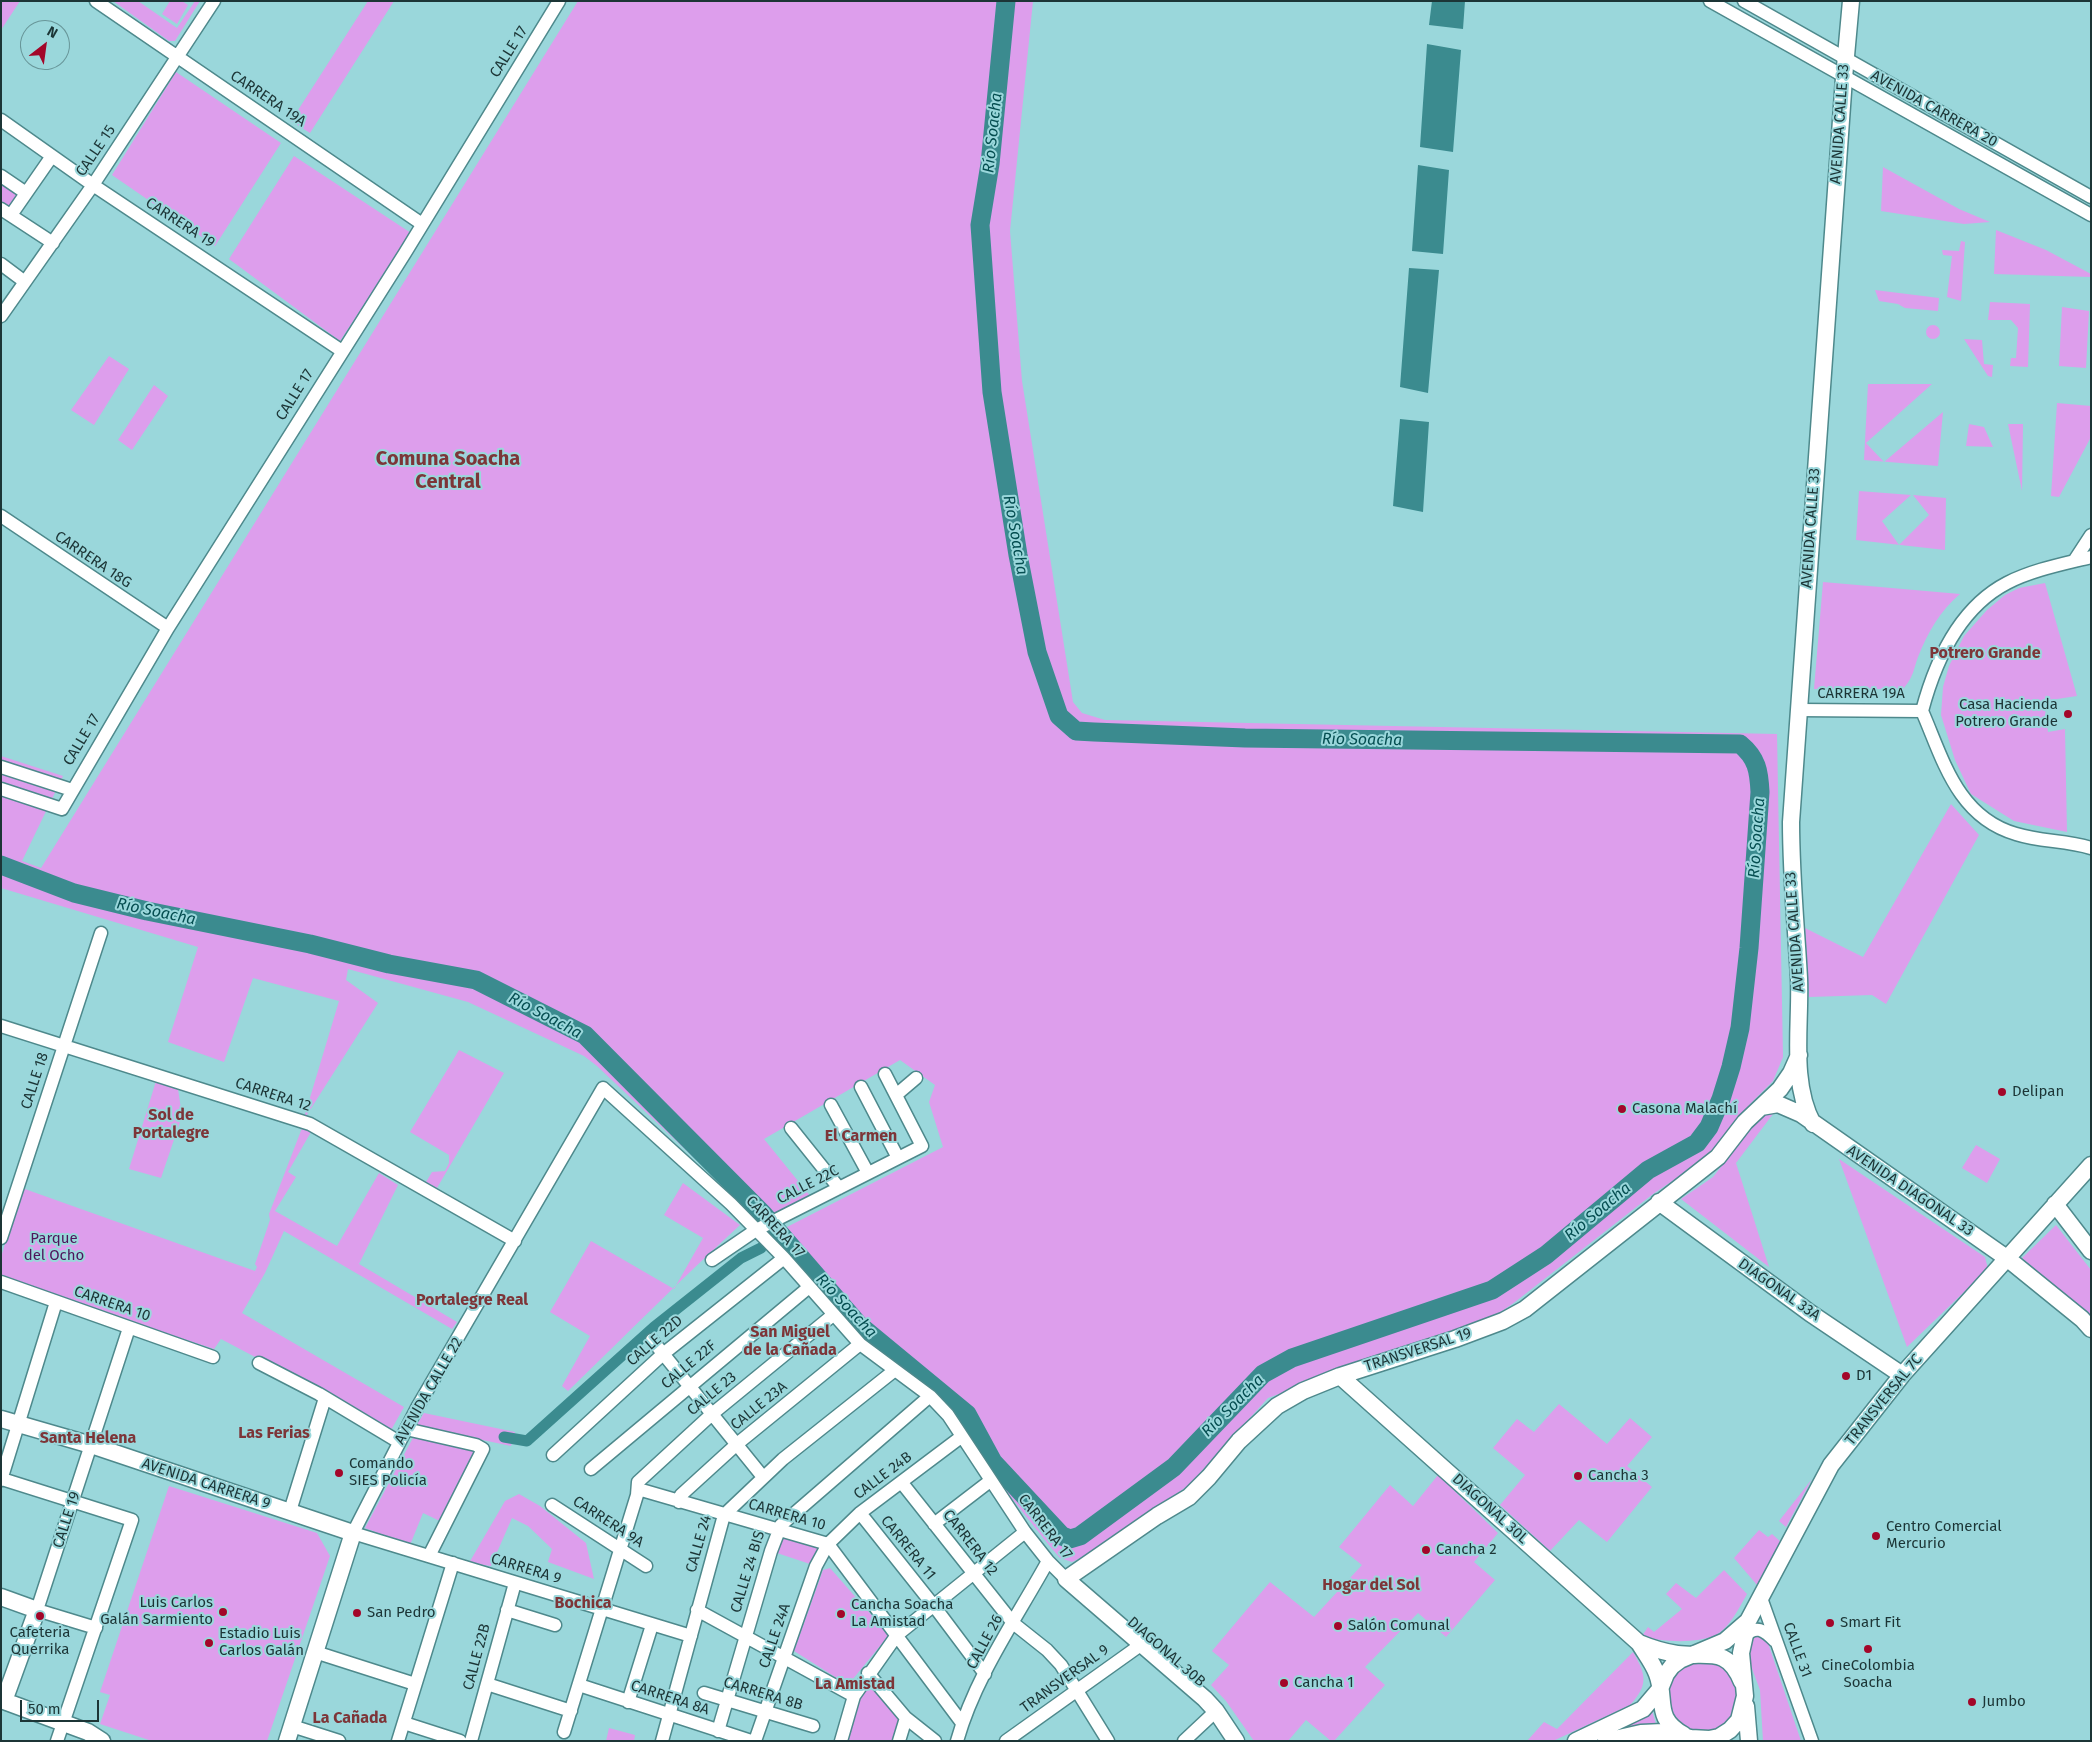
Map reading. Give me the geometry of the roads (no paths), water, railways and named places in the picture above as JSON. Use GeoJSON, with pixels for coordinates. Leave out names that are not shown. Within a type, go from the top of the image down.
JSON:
{"type":"FeatureCollection","features":[{"type":"Feature","properties":{"kind":"main road","name":"AVENIDA CALLE 33"},"geometry":{"type":"LineString","coordinates":[[1813,1124],[1806,1112],[1799,1056],[1799,977],[1791,866],[1791,822],[1845,60],[1852,1]]}},
{"type":"Feature","properties":{"kind":"main road","name":"TRANSVERSAL 19"},"geometry":{"type":"LineString","coordinates":[[1070,1576],[1157,1516],[1189,1497],[1209,1477],[1239,1441],[1277,1406],[1303,1390],[1340,1376],[1455,1339],[1525,1309],[1718,1157],[1745,1122],[1780,1090],[1799,1056]]}},
{"type":"Feature","properties":{"kind":"main road","name":"AVENIDA DIAGONAL 33"},"geometry":{"type":"LineString","coordinates":[[1761,1107],[1772,1104],[1787,1106],[2008,1259],[2091,1329]]}},
{"type":"Feature","properties":{"kind":"main road"},"geometry":{"type":"LineString","coordinates":[[2091,1165],[2055,1204],[2091,1251]]}},
{"type":"Feature","properties":{"kind":"main road","name":"DIAGONAL 33A"},"geometry":{"type":"LineString","coordinates":[[1659,1202],[1810,1313],[1902,1375]]}},
{"type":"Feature","properties":{"kind":"main road","name":"TRANSVERSAL 7C"},"geometry":{"type":"LineString","coordinates":[[1606,1741],[1641,1733],[1674,1733],[1695,1740],[1719,1737],[1730,1730],[1739,1720],[1745,1696],[1741,1652],[1748,1621],[1832,1465],[1902,1375],[2008,1259],[2055,1204]]}},
{"type":"Feature","properties":{"kind":"main road","name":"DIAGONAL 30L"},"geometry":{"type":"LineString","coordinates":[[1340,1376],[1639,1643]]}},
{"type":"Feature","properties":{"kind":"main road","name":"AVENIDA CARRERA 9"},"geometry":{"type":"LineString","coordinates":[[1,1418],[91,1445],[353,1533]]}},
{"type":"Feature","properties":{"kind":"main road","name":"AVENIDA CALLE 22"},"geometry":{"type":"LineString","coordinates":[[290,1733],[353,1533]]}},
{"type":"Feature","properties":{"kind":"main road","name":"DIAGONAL 30B"},"geometry":{"type":"LineString","coordinates":[[1070,1576],[1216,1711],[1236,1741]]}},
{"type":"Feature","properties":{"kind":"main road","name":"DIAGONAL 30B"},"geometry":{"type":"LineString","coordinates":[[1070,1576],[1210,1690],[1226,1709],[1246,1741]]}},
{"type":"Feature","properties":{"kind":"main road"},"geometry":{"type":"LineString","coordinates":[[1,1597],[37,1610]]}},
{"type":"Feature","properties":{"kind":"main road","name":"CALLE 19"},"geometry":{"type":"LineString","coordinates":[[2,1704],[37,1610]]}},
{"type":"Feature","properties":{"kind":"main road","name":"TRANSVERSAL 7C"},"geometry":{"type":"LineString","coordinates":[[1692,1655],[1725,1641],[1748,1621]]}},
{"type":"Feature","properties":{"kind":"main road"},"geometry":{"type":"LineString","coordinates":[[1639,1643],[1677,1654],[1708,1654],[1729,1662],[1738,1671],[1745,1696],[1749,1741]]}},
{"type":"Feature","properties":{"kind":"main road"},"geometry":{"type":"LineString","coordinates":[[1639,1643],[1658,1674],[1660,1704],[1669,1723],[1676,1731],[1695,1740]]}},
{"type":"Feature","properties":{"kind":"main road"},"geometry":{"type":"LineString","coordinates":[[1576,1741],[1636,1715],[1650,1703],[1672,1666],[1692,1655]]}},
{"type":"Feature","properties":{"kind":"main road"},"geometry":{"type":"LineString","coordinates":[[2,1704],[88,1732],[102,1741]]}},
{"type":"Feature","properties":{"kind":"street","name":"CARRERA 19A"},"geometry":{"type":"LineString","coordinates":[[96,1],[422,224]]}},
{"type":"Feature","properties":{"kind":"street","name":"CALLE 15"},"geometry":{"type":"LineString","coordinates":[[1,316],[93,185],[214,1]]}},
{"type":"Feature","properties":{"kind":"street","name":"CALLE 17"},"geometry":{"type":"LineString","coordinates":[[1,789],[62,808],[168,628],[422,224],[559,1]]}},
{"type":"Feature","properties":{"kind":"street","name":"AVENIDA CARRERA 20"},"geometry":{"type":"LineString","coordinates":[[1710,1],[1844,78],[2091,215]]}},
{"type":"Feature","properties":{"kind":"street","name":"AVENIDA CARRERA 20"},"geometry":{"type":"LineString","coordinates":[[1744,1],[1845,60],[2091,197]]}},
{"type":"Feature","properties":{"kind":"street","name":"CARRERA 19"},"geometry":{"type":"LineString","coordinates":[[1,120],[93,185],[342,351]]}},
{"type":"Feature","properties":{"kind":"street"},"geometry":{"type":"LineString","coordinates":[[52,156],[26,193],[6,212],[53,243]]}},
{"type":"Feature","properties":{"kind":"street"},"geometry":{"type":"LineString","coordinates":[[1,176],[26,193]]}},
{"type":"Feature","properties":{"kind":"street"},"geometry":{"type":"LineString","coordinates":[[1,264],[25,282]]}},
{"type":"Feature","properties":{"kind":"street","name":"CARRERA 18G"},"geometry":{"type":"LineString","coordinates":[[1,516],[168,628]]}},
{"type":"Feature","properties":{"kind":"street"},"geometry":{"type":"LineString","coordinates":[[2074,561],[2091,535]]}},
{"type":"Feature","properties":{"kind":"street"},"geometry":{"type":"LineString","coordinates":[[2091,557],[2006,584],[1982,602],[1956,630],[1941,656],[1930,679],[1922,711],[1942,762],[1964,800],[1989,821],[2013,834],[2038,840],[2072,842],[2091,848]]}},
{"type":"Feature","properties":{"kind":"street","name":"CARRERA 19A"},"geometry":{"type":"LineString","coordinates":[[1799,710],[1922,711]]}},
{"type":"Feature","properties":{"kind":"street"},"geometry":{"type":"LineString","coordinates":[[1,767],[72,790]]}},
{"type":"Feature","properties":{"kind":"street","name":"CALLE 18"},"geometry":{"type":"LineString","coordinates":[[1,1238],[101,933]]}},
{"type":"Feature","properties":{"kind":"street","name":"CARRERA 12"},"geometry":{"type":"LineString","coordinates":[[1,1026],[310,1124],[515,1241]]}},
{"type":"Feature","properties":{"kind":"street"},"geometry":{"type":"LineString","coordinates":[[885,1074],[896,1095],[916,1078]]}},
{"type":"Feature","properties":{"kind":"street"},"geometry":{"type":"LineString","coordinates":[[861,1087],[898,1158]]}},
{"type":"Feature","properties":{"kind":"street","name":"AVENIDA CALLE 22"},"geometry":{"type":"LineString","coordinates":[[353,1533],[406,1429],[603,1088]]}},
{"type":"Feature","properties":{"kind":"street","name":"CARRERA 17"},"geometry":{"type":"LineString","coordinates":[[603,1088],[760,1228],[808,1288],[860,1344],[930,1396],[948,1415],[990,1481],[1048,1562],[1070,1576]]}},
{"type":"Feature","properties":{"kind":"street","name":"CALLE 22C"},"geometry":{"type":"LineString","coordinates":[[712,1260],[778,1218],[922,1146],[896,1095]]}},
{"type":"Feature","properties":{"kind":"street"},"geometry":{"type":"LineString","coordinates":[[831,1105],[868,1173]]}},
{"type":"Feature","properties":{"kind":"street"},"geometry":{"type":"LineString","coordinates":[[791,1128],[839,1188]]}},
{"type":"Feature","properties":{"kind":"street","name":"CALLE 22D"},"geometry":{"type":"LineString","coordinates":[[553,1455],[663,1354],[784,1258]]}},
{"type":"Feature","properties":{"kind":"street","name":"CARRERA 10"},"geometry":{"type":"LineString","coordinates":[[1,1282],[213,1357]]}},
{"type":"Feature","properties":{"kind":"street","name":"CALLE 22F"},"geometry":{"type":"LineString","coordinates":[[591,1468],[808,1288]]}},
{"type":"Feature","properties":{"kind":"street"},"geometry":{"type":"LineString","coordinates":[[56,1302],[1,1479],[132,1520],[56,1741]]}},
{"type":"Feature","properties":{"kind":"street","name":"CALLE 23"},"geometry":{"type":"LineString","coordinates":[[638,1485],[712,1414],[832,1315]]}},
{"type":"Feature","properties":{"kind":"street","name":"CALLE 19"},"geometry":{"type":"LineString","coordinates":[[37,1610],[129,1328]]}},
{"type":"Feature","properties":{"kind":"street"},"geometry":{"type":"LineString","coordinates":[[652,1340],[763,1476]]}},
{"type":"Feature","properties":{"kind":"street","name":"CALLE 23A"},"geometry":{"type":"LineString","coordinates":[[680,1498],[737,1444],[860,1344]]}},
{"type":"Feature","properties":{"kind":"street"},"geometry":{"type":"LineString","coordinates":[[259,1363],[325,1398],[399,1442]]}},
{"type":"Feature","properties":{"kind":"street","name":"CALLE 24"},"geometry":{"type":"LineString","coordinates":[[662,1741],[724,1514],[763,1476],[844,1408],[895,1370]]}},
{"type":"Feature","properties":{"kind":"street","name":"CALLE 24 BIS"},"geometry":{"type":"LineString","coordinates":[[718,1731],[778,1530],[930,1396]]}},
{"type":"Feature","properties":{"kind":"street"},"geometry":{"type":"LineString","coordinates":[[290,1511],[325,1398]]}},
{"type":"Feature","properties":{"kind":"street"},"geometry":{"type":"LineString","coordinates":[[406,1429],[476,1445],[483,1449],[429,1556]]}},
{"type":"Feature","properties":{"kind":"street","name":"CALLE 24B"},"geometry":{"type":"LineString","coordinates":[[828,1544],[860,1514],[961,1437]]}},
{"type":"Feature","properties":{"kind":"street"},"geometry":{"type":"LineString","coordinates":[[934,1524],[990,1481]]}},
{"type":"Feature","properties":{"kind":"street","name":"CARRERA 12"},"geometry":{"type":"LineString","coordinates":[[902,1483],[1013,1623],[1047,1650],[1077,1690],[1108,1741]]}},
{"type":"Feature","properties":{"kind":"street"},"geometry":{"type":"LineString","coordinates":[[564,1732],[638,1485]]}},
{"type":"Feature","properties":{"kind":"street","name":"CARRERA 10"},"geometry":{"type":"LineString","coordinates":[[638,1485],[724,1514],[828,1544],[962,1723]]}},
{"type":"Feature","properties":{"kind":"street","name":"CARRERA 9A"},"geometry":{"type":"LineString","coordinates":[[552,1505],[646,1566]]}},
{"type":"Feature","properties":{"kind":"street","name":"CARRERA 11"},"geometry":{"type":"LineString","coordinates":[[860,1514],[934,1606],[985,1674]]}},
{"type":"Feature","properties":{"kind":"street"},"geometry":{"type":"LineString","coordinates":[[841,1741],[854,1696],[868,1673],[897,1635],[1025,1532]]}},
{"type":"Feature","properties":{"kind":"street","name":"CARRERA 9"},"geometry":{"type":"LineString","coordinates":[[353,1533],[690,1636]]}},
{"type":"Feature","properties":{"kind":"street","name":"CALLE 24A"},"geometry":{"type":"LineString","coordinates":[[753,1741],[786,1659],[816,1566],[828,1544]]}},
{"type":"Feature","properties":{"kind":"street","name":"CALLE 26"},"geometry":{"type":"LineString","coordinates":[[957,1741],[962,1723],[985,1674],[1048,1562]]}},
{"type":"Feature","properties":{"kind":"street"},"geometry":{"type":"LineString","coordinates":[[398,1741],[453,1564]]}},
{"type":"Feature","properties":{"kind":"street","name":"CALLE 22B"},"geometry":{"type":"LineString","coordinates":[[471,1741],[515,1583]]}},
{"type":"Feature","properties":{"kind":"street","name":"CALLE 31"},"geometry":{"type":"LineString","coordinates":[[1761,1598],[1812,1741]]}},
{"type":"Feature","properties":{"kind":"street"},"geometry":{"type":"LineString","coordinates":[[37,1610],[96,1628]]}},
{"type":"Feature","properties":{"kind":"street"},"geometry":{"type":"LineString","coordinates":[[507,1610],[554,1624]]}},
{"type":"Feature","properties":{"kind":"street"},"geometry":{"type":"LineString","coordinates":[[697,1610],[854,1696]]}},
{"type":"Feature","properties":{"kind":"street"},"geometry":{"type":"LineString","coordinates":[[628,1702],[652,1624]]}},
{"type":"Feature","properties":{"kind":"street"},"geometry":{"type":"LineString","coordinates":[[1744,1637],[1753,1629],[1758,1629],[1767,1633],[1777,1643]]}},
{"type":"Feature","properties":{"kind":"street","name":"TRANSVERSAL 9"},"geometry":{"type":"LineString","coordinates":[[1006,1741],[1142,1644]]}},
{"type":"Feature","properties":{"kind":"street"},"geometry":{"type":"LineString","coordinates":[[315,1652],[416,1684]]}},
{"type":"Feature","properties":{"kind":"street"},"geometry":{"type":"LineString","coordinates":[[868,1673],[906,1718],[935,1741]]}},
{"type":"Feature","properties":{"kind":"street"},"geometry":{"type":"LineString","coordinates":[[487,1684],[570,1711]]}},
{"type":"Feature","properties":{"kind":"street","name":"CARRERA 8A"},"geometry":{"type":"LineString","coordinates":[[578,1686],[753,1741]]}},
{"type":"Feature","properties":{"kind":"street","name":"CARRERA 8B"},"geometry":{"type":"LineString","coordinates":[[704,1693],[813,1726]]}},
{"type":"Feature","properties":{"kind":"street"},"geometry":{"type":"LineString","coordinates":[[1184,1741],[1216,1711]]}},
{"type":"Feature","properties":{"kind":"street"},"geometry":{"type":"LineString","coordinates":[[898,1741],[906,1718]]}},
{"type":"Feature","properties":{"kind":"street"},"geometry":{"type":"LineString","coordinates":[[404,1723],[460,1741]]}},
{"type":"Feature","properties":{"kind":"street"},"geometry":{"type":"LineString","coordinates":[[290,1733],[338,1741]]}},
{"type":"Feature","properties":{"kind":"water"},"geometry":{"type":"Polygon","coordinates":[[[1432,1],[1465,1],[1463,29],[1429,25],[1432,1]]]}},
{"type":"Feature","properties":{"kind":"water"},"geometry":{"type":"Polygon","coordinates":[[[1427,44],[1461,50],[1453,152],[1420,147],[1427,44]]]}},
{"type":"Feature","properties":{"kind":"water"},"geometry":{"type":"Polygon","coordinates":[[[1418,165],[1449,170],[1443,254],[1412,251],[1418,165]]]}},
{"type":"Feature","properties":{"kind":"water"},"geometry":{"type":"Polygon","coordinates":[[[1409,268],[1439,270],[1428,393],[1400,387],[1409,268]]]}},
{"type":"Feature","properties":{"kind":"water"},"geometry":{"type":"Polygon","coordinates":[[[1400,419],[1429,422],[1423,512],[1393,506],[1400,419]]]}},
{"type":"Feature","properties":{"kind":"waterway","name":"Río Soacha"},"geometry":{"type":"LineString","coordinates":[[1,865],[74,893],[147,911],[310,944],[389,964],[476,980],[585,1035],[763,1214],[858,1324],[967,1414],[993,1462],[1062,1536],[1070,1539],[1080,1536],[1174,1467],[1263,1374],[1292,1358],[1492,1290],[1546,1255],[1648,1170],[1697,1143],[1709,1127],[1721,1099],[1731,1067],[1740,1028],[1749,948],[1760,792],[1759,778],[1754,760],[1740,744],[1245,738],[1094,732],[1076,731],[1059,716],[1037,652],[1018,555],[992,392],[980,225],[990,164],[1006,1]]}},
{"type":"Feature","properties":{"kind":"waterway"},"geometry":{"type":"LineString","coordinates":[[504,1437],[527,1441],[654,1327],[741,1258],[761,1248]]}},
{"type":"Feature","properties":{"kind":"place","name":"Casa Hacienda Potrero Grande"},"geometry":{"type":"Point","coordinates":[2068,714]}},
{"type":"Feature","properties":{"kind":"place","name":"Delipan"},"geometry":{"type":"Point","coordinates":[2002,1092]}},
{"type":"Feature","properties":{"kind":"place","name":"Casona Malachí"},"geometry":{"type":"Point","coordinates":[1622,1109]}},
{"type":"Feature","properties":{"kind":"place","name":"D1"},"geometry":{"type":"Point","coordinates":[1846,1376]}},
{"type":"Feature","properties":{"kind":"place","name":"Comando SIES Policía"},"geometry":{"type":"Point","coordinates":[339,1473]}},
{"type":"Feature","properties":{"kind":"place","name":"Cancha 3"},"geometry":{"type":"Point","coordinates":[1578,1476]}},
{"type":"Feature","properties":{"kind":"place","name":"Centro Comercial Mercurio"},"geometry":{"type":"Point","coordinates":[1876,1536]}},
{"type":"Feature","properties":{"kind":"place","name":"Cancha 2"},"geometry":{"type":"Point","coordinates":[1426,1550]}},
{"type":"Feature","properties":{"kind":"place","name":"Luis Carlos Galán Sarmiento"},"geometry":{"type":"Point","coordinates":[223,1612]}},
{"type":"Feature","properties":{"kind":"place","name":"San Pedro"},"geometry":{"type":"Point","coordinates":[357,1613]}},
{"type":"Feature","properties":{"kind":"place","name":"Cancha Soacha La Amistad"},"geometry":{"type":"Point","coordinates":[841,1614]}},
{"type":"Feature","properties":{"kind":"place","name":"Cafeteria Querrika"},"geometry":{"type":"Point","coordinates":[40,1616]}},
{"type":"Feature","properties":{"kind":"place","name":"Smart Fit"},"geometry":{"type":"Point","coordinates":[1830,1623]}},
{"type":"Feature","properties":{"kind":"place","name":"Salón Comunal"},"geometry":{"type":"Point","coordinates":[1338,1626]}},
{"type":"Feature","properties":{"kind":"place","name":"Estadio Luis Carlos Galán"},"geometry":{"type":"Point","coordinates":[209,1643]}},
{"type":"Feature","properties":{"kind":"place","name":"CineColombia Soacha"},"geometry":{"type":"Point","coordinates":[1868,1649]}},
{"type":"Feature","properties":{"kind":"place","name":"Cancha 1"},"geometry":{"type":"Point","coordinates":[1284,1683]}},
{"type":"Feature","properties":{"kind":"place","name":"Jumbo"},"geometry":{"type":"Point","coordinates":[1972,1702]}},
{"type":"Feature","properties":{"kind":"district","name":"Comuna Soacha Central"},"geometry":{"type":"Point","coordinates":[448,470]}},
{"type":"Feature","properties":{"kind":"district","name":"Potrero Grande"},"geometry":{"type":"Point","coordinates":[1985,654]}},
{"type":"Feature","properties":{"kind":"district","name":"Sol de Portalegre"},"geometry":{"type":"Point","coordinates":[171,1125]}},
{"type":"Feature","properties":{"kind":"district","name":"El Carmen"},"geometry":{"type":"Point","coordinates":[861,1137]}},
{"type":"Feature","properties":{"kind":"district","name":"Portalegre Real"},"geometry":{"type":"Point","coordinates":[472,1301]}},
{"type":"Feature","properties":{"kind":"district","name":"San Miguel de la Cañada"},"geometry":{"type":"Point","coordinates":[790,1342]}},
{"type":"Feature","properties":{"kind":"district","name":"Las Ferias"},"geometry":{"type":"Point","coordinates":[274,1434]}},
{"type":"Feature","properties":{"kind":"district","name":"Santa Helena"},"geometry":{"type":"Point","coordinates":[88,1439]}},
{"type":"Feature","properties":{"kind":"district","name":"Hogar del Sol"},"geometry":{"type":"Point","coordinates":[1371,1586]}},
{"type":"Feature","properties":{"kind":"district","name":"Bochica"},"geometry":{"type":"Point","coordinates":[583,1604]}},
{"type":"Feature","properties":{"kind":"district","name":"La Amistad"},"geometry":{"type":"Point","coordinates":[855,1685]}},
{"type":"Feature","properties":{"kind":"district","name":"La Cañada"},"geometry":{"type":"Point","coordinates":[350,1719]}},
{"type":"Feature","properties":{"kind":"park label","name":"Parque del Ocho"},"geometry":{"type":"Point","coordinates":[54,1248]}}]}
